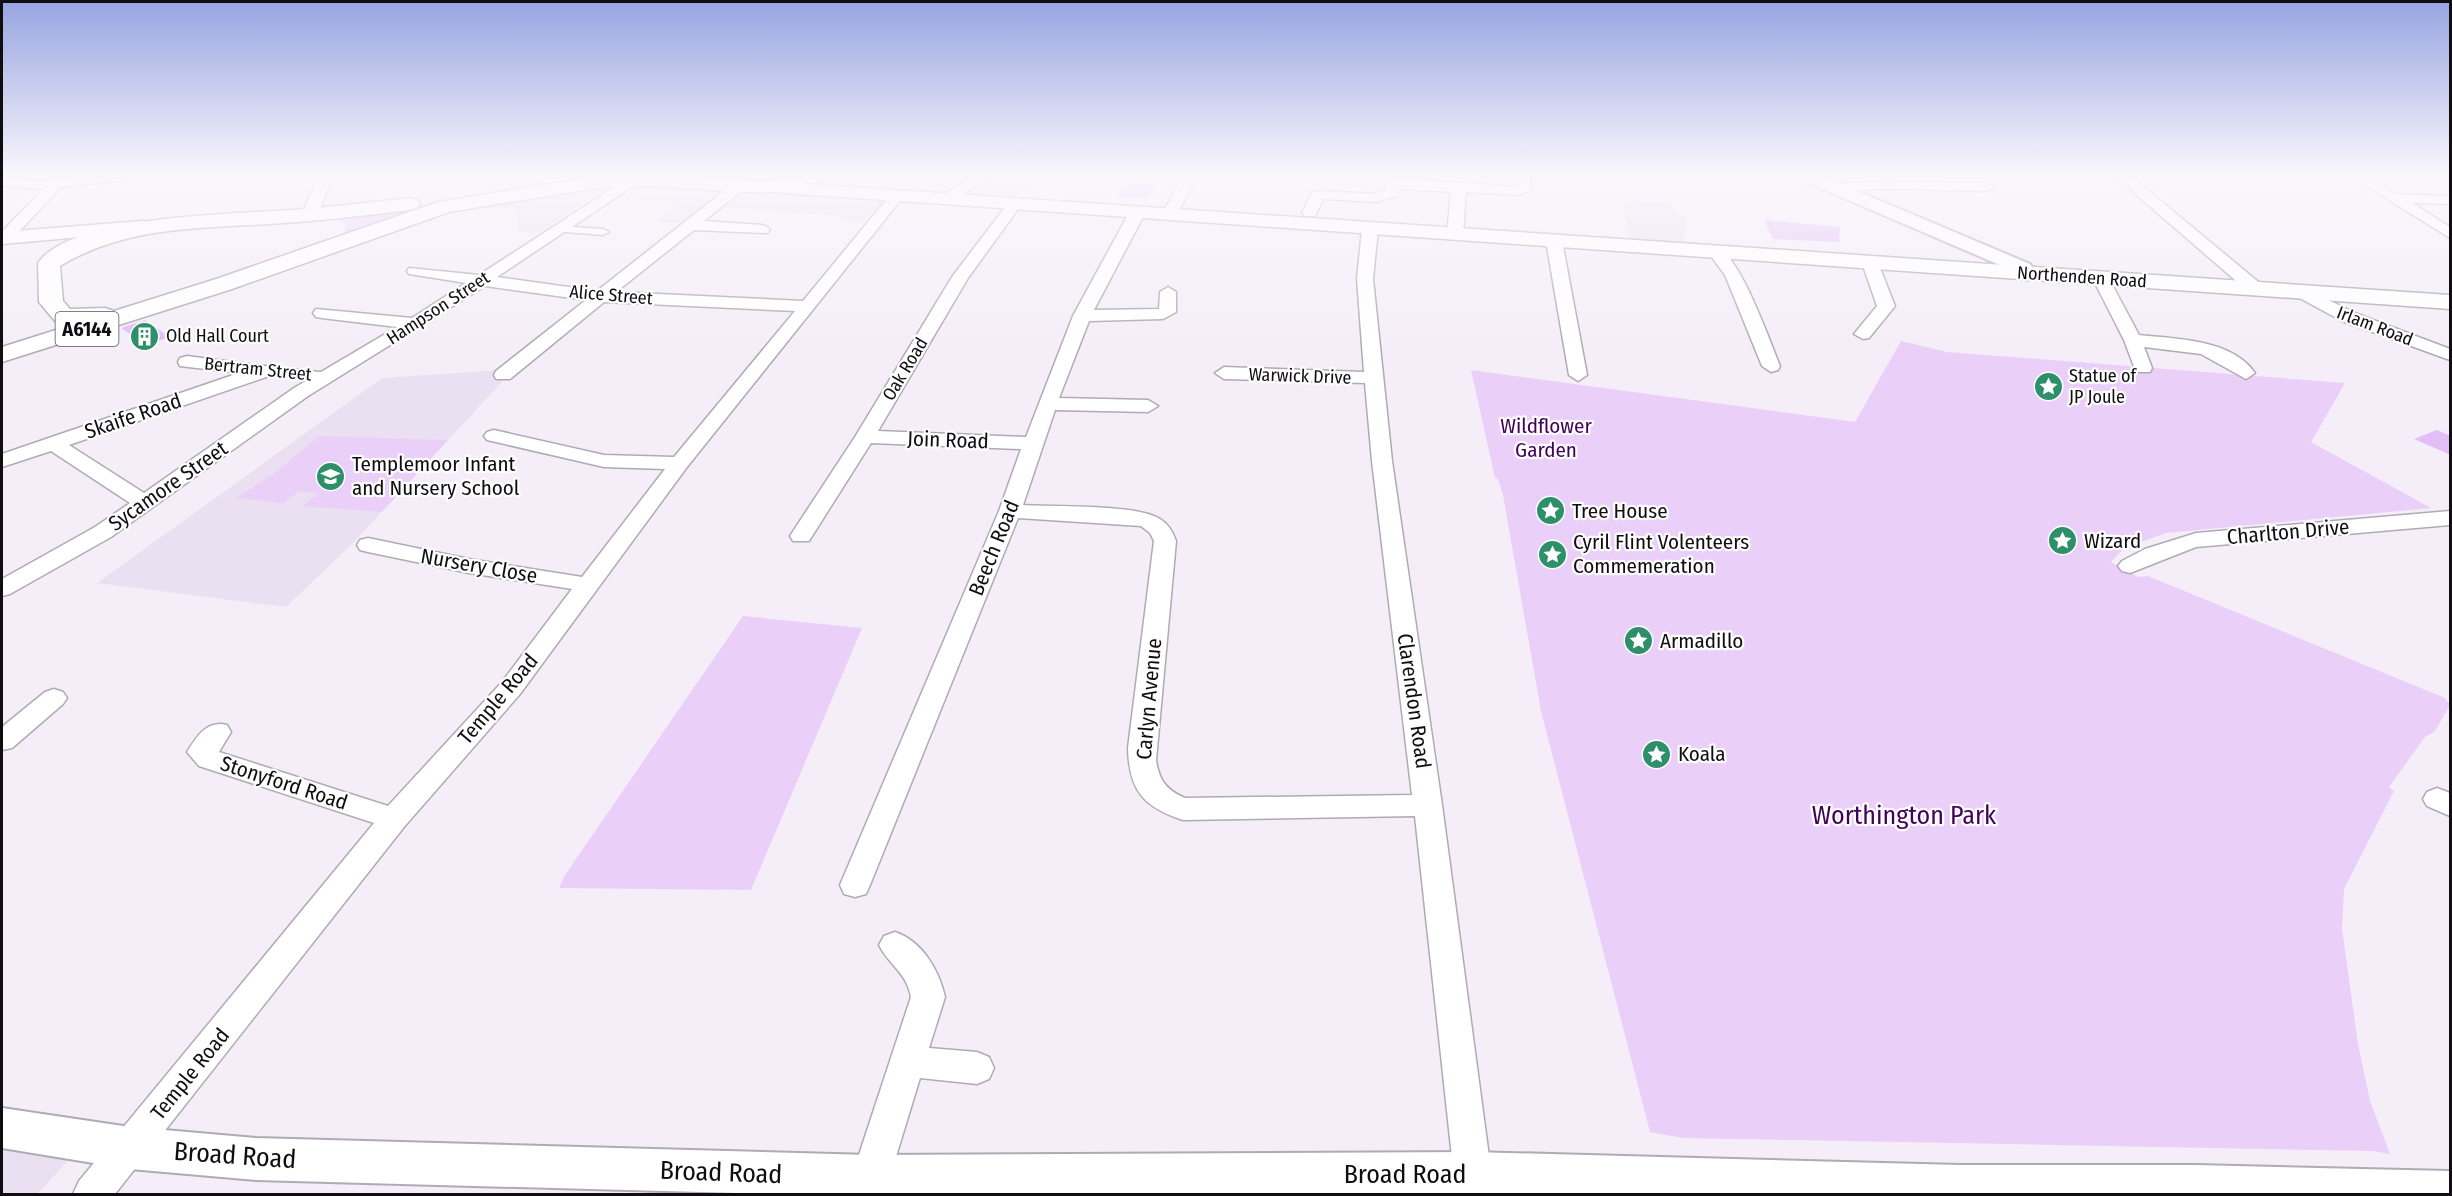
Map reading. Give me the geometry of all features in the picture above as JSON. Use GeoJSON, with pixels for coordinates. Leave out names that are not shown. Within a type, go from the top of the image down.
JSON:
{"type":"FeatureCollection","features":[{"type":"Feature","properties":{"kind":"main road"},"geometry":{"type":"LineString","coordinates":[[3,238],[69,233]]}},
{"type":"Feature","properties":{"kind":"main road"},"geometry":{"type":"LineString","coordinates":[[3,238],[35,240],[44,244],[49,263],[70,248],[96,237],[115,233]]}},
{"type":"Feature","properties":{"kind":"main road"},"geometry":{"type":"LineString","coordinates":[[318,251],[329,243],[334,237],[333,233]]}},
{"type":"Feature","properties":{"kind":"main road","name":"Northenden Road"},"geometry":{"type":"LineString","coordinates":[[318,251],[368,233]]}},
{"type":"Feature","properties":{"kind":"main road","name":"Northenden Road"},"geometry":{"type":"LineString","coordinates":[[1446,233],[2451,302]]}},
{"type":"Feature","properties":{"kind":"main road","name":"A6144"},"geometry":{"type":"LineString","coordinates":[[13,351],[318,251]]}},
{"type":"Feature","properties":{"kind":"main road","name":"A6144"},"geometry":{"type":"LineString","coordinates":[[13,351],[61,327],[65,322],[63,316],[51,302],[49,263]]}},
{"type":"Feature","properties":{"kind":"main road","name":"A6144"},"geometry":{"type":"LineString","coordinates":[[63,316],[84,317],[148,308]]}},
{"type":"Feature","properties":{"kind":"street","name":"Hampson Street"},"geometry":{"type":"LineString","coordinates":[[330,377],[482,281],[552,233]]}},
{"type":"Feature","properties":{"kind":"street"},"geometry":{"type":"LineString","coordinates":[[503,375],[682,233]]}},
{"type":"Feature","properties":{"kind":"street","name":"Temple Road"},"geometry":{"type":"LineString","coordinates":[[92,1194],[394,819],[511,688],[681,463],[867,233]]}},
{"type":"Feature","properties":{"kind":"street","name":"Oak Road"},"geometry":{"type":"LineString","coordinates":[[801,536],[865,437],[960,277],[993,233]]}},
{"type":"Feature","properties":{"kind":"street","name":"Beech Road"},"geometry":{"type":"LineString","coordinates":[[855,885],[1010,511],[1032,443],[1082,316],[1126,233]]}},
{"type":"Feature","properties":{"kind":"street","name":"Clarendon Road"},"geometry":{"type":"LineString","coordinates":[[1374,233],[1365,279],[1382,461],[1428,805],[1474,1184]]}},
{"type":"Feature","properties":{"kind":"street"},"geometry":{"type":"LineString","coordinates":[[1941,233],[2012,263],[2027,274]]}},
{"type":"Feature","properties":{"kind":"street"},"geometry":{"type":"LineString","coordinates":[[2189,233],[2256,289]]}},
{"type":"Feature","properties":{"kind":"street"},"geometry":{"type":"LineString","coordinates":[[1554,241],[1578,375]]}},
{"type":"Feature","properties":{"kind":"street"},"geometry":{"type":"LineString","coordinates":[[1716,252],[1733,274],[1771,366]]}},
{"type":"Feature","properties":{"kind":"street"},"geometry":{"type":"LineString","coordinates":[[1863,334],[1886,306],[1870,263]]}},
{"type":"Feature","properties":{"kind":"street","name":"Alice Street"},"geometry":{"type":"LineString","coordinates":[[415,271],[603,297],[808,306]]}},
{"type":"Feature","properties":{"kind":"street"},"geometry":{"type":"LineString","coordinates":[[2101,279],[2133,340],[2143,368]]}},
{"type":"Feature","properties":{"kind":"street"},"geometry":{"type":"LineString","coordinates":[[1082,316],[1164,314],[1167,312],[1168,292]]}},
{"type":"Feature","properties":{"kind":"street","name":"Irlam Road"},"geometry":{"type":"LineString","coordinates":[[2302,292],[2308,298],[2328,308],[2451,355]]}},
{"type":"Feature","properties":{"kind":"street"},"geometry":{"type":"LineString","coordinates":[[322,313],[415,324]]}},
{"type":"Feature","properties":{"kind":"street"},"geometry":{"type":"LineString","coordinates":[[2133,340],[2211,350],[2228,357],[2246,373]]}},
{"type":"Feature","properties":{"kind":"street","name":"Bertram Street"},"geometry":{"type":"LineString","coordinates":[[187,362],[330,377]]}},
{"type":"Feature","properties":{"kind":"street","name":"Skaife Road"},"geometry":{"type":"LineString","coordinates":[[2,461],[272,372]]}},
{"type":"Feature","properties":{"kind":"street","name":"Warwick Drive"},"geometry":{"type":"LineString","coordinates":[[1224,373],[1375,378]]}},
{"type":"Feature","properties":{"kind":"street","name":"Sycamore Street"},"geometry":{"type":"LineString","coordinates":[[2,590],[56,560],[144,503],[302,392],[330,377]]}},
{"type":"Feature","properties":{"kind":"street"},"geometry":{"type":"LineString","coordinates":[[1047,404],[1148,406]]}},
{"type":"Feature","properties":{"kind":"street"},"geometry":{"type":"LineString","coordinates":[[494,436],[604,460],[681,463]]}},
{"type":"Feature","properties":{"kind":"street","name":"Join Road"},"geometry":{"type":"LineString","coordinates":[[865,437],[1032,443]]}},
{"type":"Feature","properties":{"kind":"street"},"geometry":{"type":"LineString","coordinates":[[52,443],[144,503]]}},
{"type":"Feature","properties":{"kind":"street","name":"Carlyn Avenue"},"geometry":{"type":"LineString","coordinates":[[1010,511],[1103,515],[1150,521],[1159,527],[1165,541],[1142,748],[1142,767],[1148,787],[1162,802],[1183,809],[1428,805]]}},
{"type":"Feature","properties":{"kind":"street","name":"Charlton Drive"},"geometry":{"type":"LineString","coordinates":[[2130,566],[2159,550],[2196,540],[2451,518]]}},
{"type":"Feature","properties":{"kind":"street","name":"Nursery Close"},"geometry":{"type":"LineString","coordinates":[[368,545],[469,566],[590,585]]}},
{"type":"Feature","properties":{"kind":"street"},"geometry":{"type":"LineString","coordinates":[[2,741],[55,698]]}},
{"type":"Feature","properties":{"kind":"street","name":"Stonyford Road"},"geometry":{"type":"LineString","coordinates":[[217,732],[201,752],[209,759],[394,819]]}},
{"type":"Feature","properties":{"kind":"street"},"geometry":{"type":"LineString","coordinates":[[871,1176],[928,996],[926,980],[913,961],[895,945]]}},
{"type":"Feature","properties":{"kind":"street"},"geometry":{"type":"LineString","coordinates":[[907,1061],[977,1068]]}},
{"type":"Feature","properties":{"kind":"street","name":"Broad Road"},"geometry":{"type":"LineString","coordinates":[[2,1128],[130,1148],[267,1159],[871,1176],[2451,1193]]}},
{"type":"Feature","properties":{"kind":"shaded area"},"geometry":{"type":"Polygon","coordinates":[[[1629,233],[1684,233],[1684,243],[1631,242],[1629,233]]]}},
{"type":"Feature","properties":{"kind":"shaded area","name":"Templemoor Infant and Nursery School"},"geometry":{"type":"Polygon","coordinates":[[[501,370],[511,372],[353,543],[286,607],[97,583],[382,378],[501,370]]]}},
{"type":"Feature","properties":{"kind":"shaded area"},"geometry":{"type":"Polygon","coordinates":[[[2,1138],[75,1153],[37,1194],[2,1194],[2,1138]]]}},
{"type":"Feature","properties":{"kind":"green space","name":"Worthington Park"},"geometry":{"type":"Polygon","coordinates":[[[1901,341],[1947,352],[2345,383],[2311,442],[2431,508],[2166,533],[2124,548],[2111,562],[2138,577],[2148,576],[2445,698],[2450,705],[2435,731],[2425,737],[2389,787],[2394,791],[2344,889],[2342,929],[2358,1044],[2370,1101],[2390,1154],[2372,1151],[1683,1138],[1650,1132],[1541,711],[1503,495],[1498,479],[1495,478],[1471,370],[1855,422],[1901,341]]]}},
{"type":"Feature","properties":{"kind":"green space"},"geometry":{"type":"Polygon","coordinates":[[[319,436],[448,440],[382,512],[302,506],[318,494],[299,491],[284,503],[236,498],[272,475],[319,436]]]}},
{"type":"Feature","properties":{"kind":"green space"},"geometry":{"type":"Polygon","coordinates":[[[743,616],[862,628],[751,890],[559,888],[565,875],[743,616]]]}},
{"type":"Feature","properties":{"kind":"building"},"geometry":{"type":"Polygon","coordinates":[[[1770,233],[1840,233],[1839,242],[1773,239],[1770,233]]]}},
{"type":"Feature","properties":{"kind":"building","name":"Old Hall Court"},"geometry":{"type":"Polygon","coordinates":[[[145,320],[170,337],[146,345],[121,328],[145,320]]]}},
{"type":"Feature","properties":{"kind":"building"},"geometry":{"type":"Polygon","coordinates":[[[2437,430],[2451,436],[2451,455],[2414,439],[2437,430]]]}},
{"type":"Feature","properties":{"kind":"place","name":"Old Hall Court"},"geometry":{"type":"Point","coordinates":[145,336]}},
{"type":"Feature","properties":{"kind":"place","name":"Statue of JP Joule"},"geometry":{"type":"Point","coordinates":[2048,386]}},
{"type":"Feature","properties":{"kind":"place","name":"Templemoor Infant and Nursery School"},"geometry":{"type":"Point","coordinates":[331,476]}},
{"type":"Feature","properties":{"kind":"place","name":"Tree House"},"geometry":{"type":"Point","coordinates":[1551,511]}},
{"type":"Feature","properties":{"kind":"place","name":"Wizard"},"geometry":{"type":"Point","coordinates":[2063,541]}},
{"type":"Feature","properties":{"kind":"place","name":"Cyril Flint Volenteers Commemeration"},"geometry":{"type":"Point","coordinates":[1552,554]}},
{"type":"Feature","properties":{"kind":"place","name":"Armadillo"},"geometry":{"type":"Point","coordinates":[1639,641]}},
{"type":"Feature","properties":{"kind":"place","name":"Koala"},"geometry":{"type":"Point","coordinates":[1657,754]}},
{"type":"Feature","properties":{"kind":"park label","name":"Wildflower Garden"},"geometry":{"type":"Point","coordinates":[1546,438]}}]}
